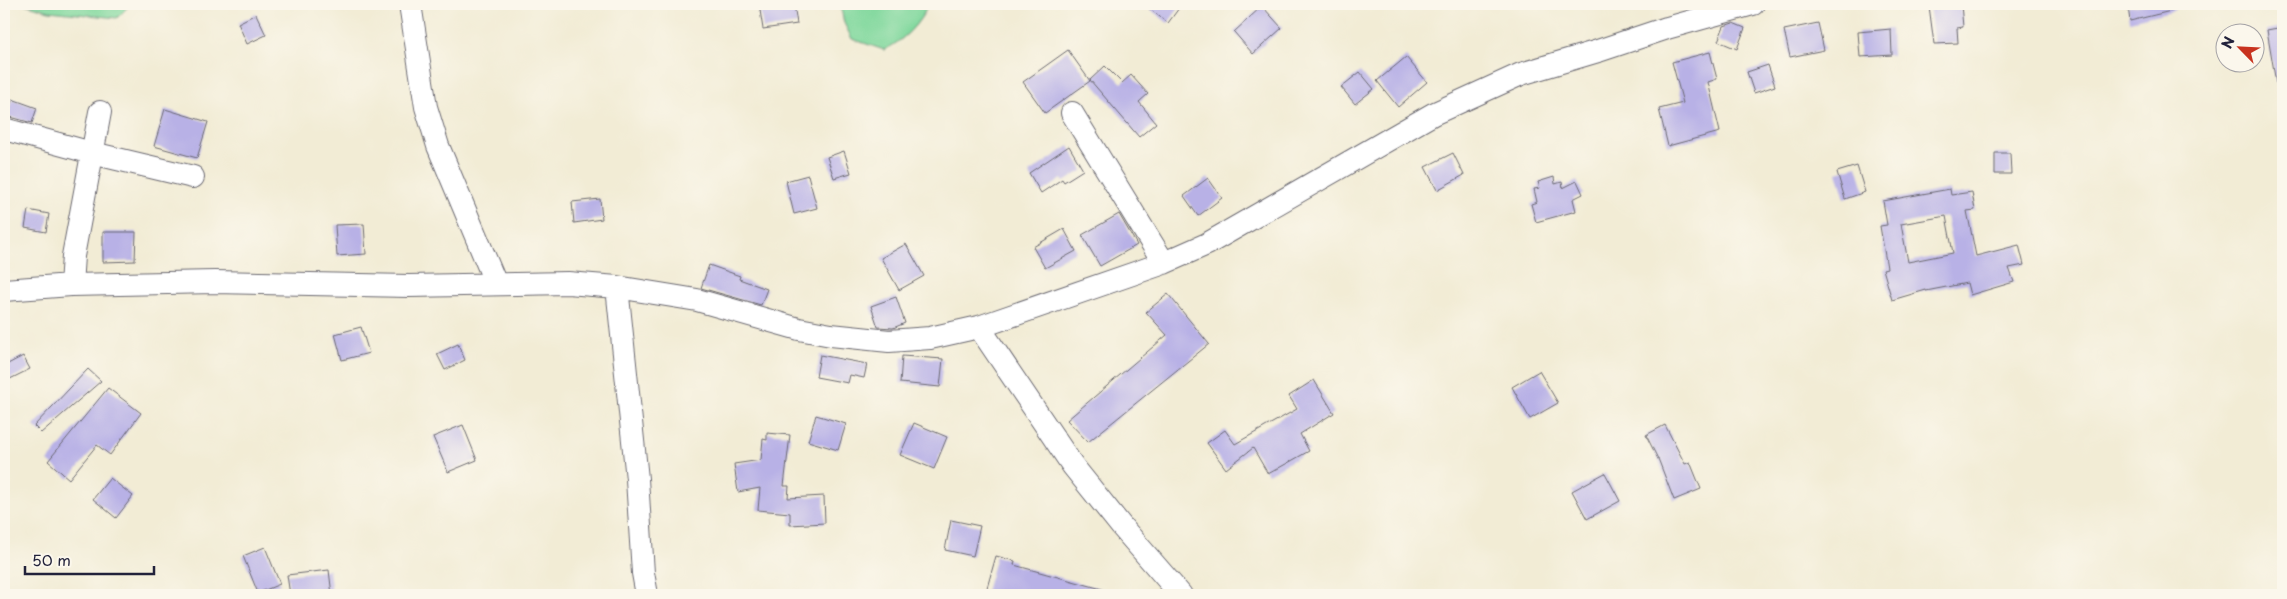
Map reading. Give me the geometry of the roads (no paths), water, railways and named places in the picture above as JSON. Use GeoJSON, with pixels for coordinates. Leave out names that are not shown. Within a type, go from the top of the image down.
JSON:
{"type":"FeatureCollection","features":[{"type":"Feature","properties":{"kind":"street"},"geometry":{"type":"LineString","coordinates":[[410,4],[426,107],[438,146],[496,284]]}},
{"type":"Feature","properties":{"kind":"street"},"geometry":{"type":"LineString","coordinates":[[4,290],[214,282],[409,286],[568,283],[617,287],[697,300],[799,329],[858,339],[930,338],[979,327],[1164,263],[1231,231],[1433,114],[1521,74],[1705,10],[1753,4]]}},
{"type":"Feature","properties":{"kind":"street"},"geometry":{"type":"LineString","coordinates":[[71,286],[73,256],[100,112]]}},
{"type":"Feature","properties":{"kind":"street"},"geometry":{"type":"LineString","coordinates":[[1072,113],[1164,263]]}},
{"type":"Feature","properties":{"kind":"street"},"geometry":{"type":"LineString","coordinates":[[4,129],[92,153],[193,177]]}},
{"type":"Feature","properties":{"kind":"street"},"geometry":{"type":"LineString","coordinates":[[617,287],[636,470],[643,573],[647,595]]}},
{"type":"Feature","properties":{"kind":"street"},"geometry":{"type":"LineString","coordinates":[[979,327],[1073,466],[1177,594]]}}]}
